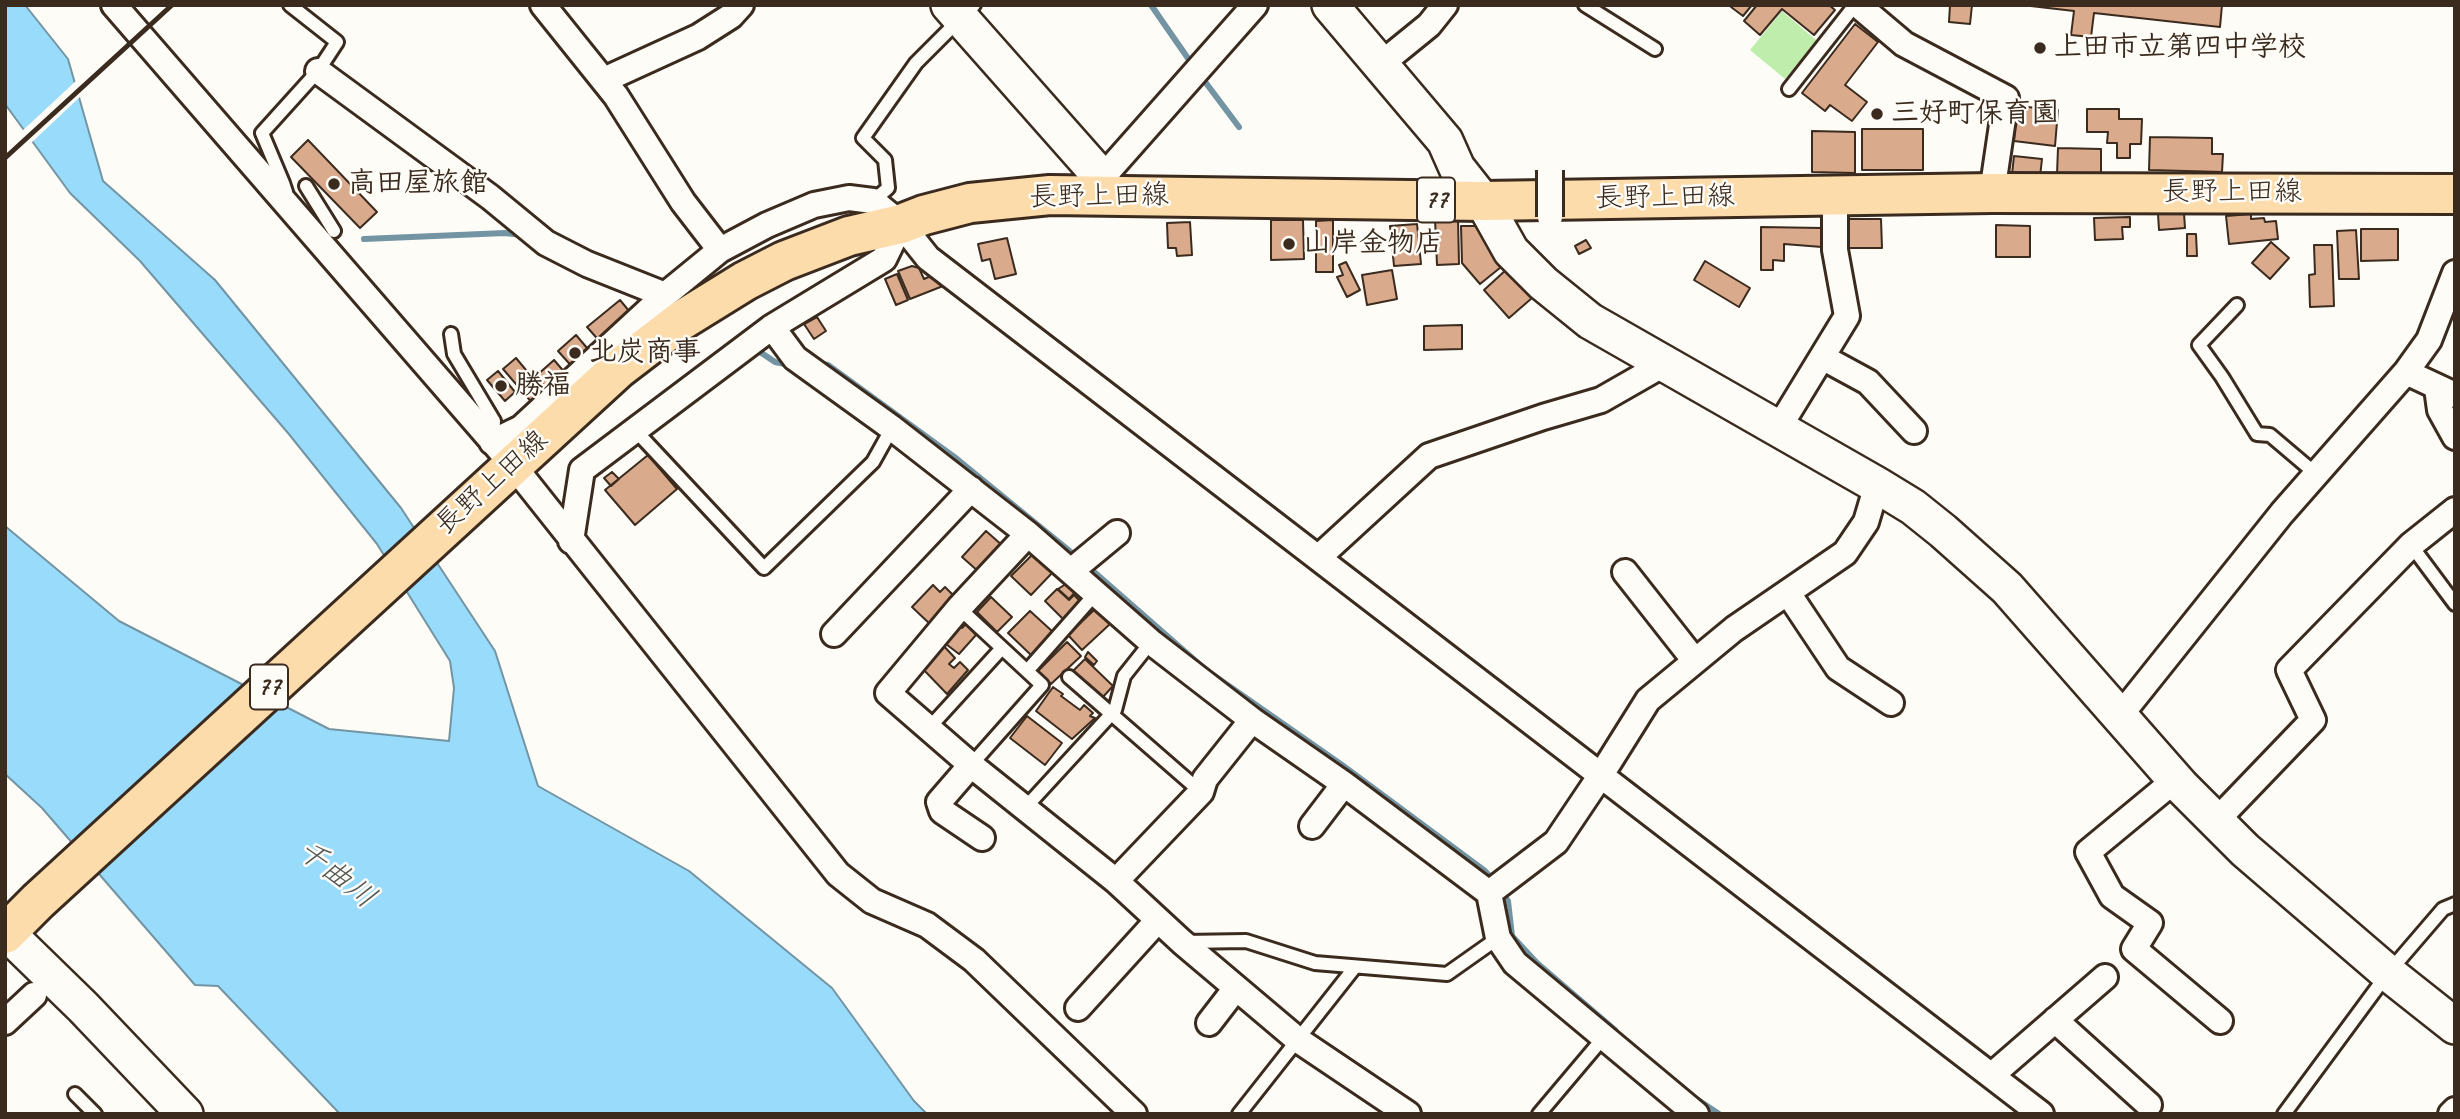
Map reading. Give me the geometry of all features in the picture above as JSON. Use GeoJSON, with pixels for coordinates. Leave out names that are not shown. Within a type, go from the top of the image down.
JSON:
{"type":"FeatureCollection","features":[{"type":"Feature","properties":{"kind":"main road","name":"長野上田線"},"geometry":{"type":"LineString","coordinates":[[6,932],[501,460],[682,320],[745,281],[811,249],[849,236],[887,213],[923,215],[970,204],[1102,186],[1483,201],[1992,193],[2455,194]]}},
{"type":"Feature","properties":{"kind":"street"},"geometry":{"type":"LineString","coordinates":[[114,5],[280,197],[333,233],[501,460],[571,541],[838,874],[872,901],[927,925],[974,960],[1134,1114]]}},
{"type":"Feature","properties":{"kind":"street"},"geometry":{"type":"LineString","coordinates":[[542,5],[604,80],[683,202],[720,250]]}},
{"type":"Feature","properties":{"kind":"street"},"geometry":{"type":"LineString","coordinates":[[604,80],[698,37],[731,16],[741,5]]}},
{"type":"Feature","properties":{"kind":"street"},"geometry":{"type":"LineString","coordinates":[[961,10],[1102,186],[1255,5]]}},
{"type":"Feature","properties":{"kind":"street"},"geometry":{"type":"LineString","coordinates":[[1330,5],[1445,141],[1457,168],[1483,201],[1511,251],[1543,283],[1590,321],[1877,485],[1913,507],[1943,531],[2007,588],[2175,780],[2245,850],[2388,973],[2455,1026]]}},
{"type":"Feature","properties":{"kind":"street"},"geometry":{"type":"LineString","coordinates":[[1381,64],[1429,25],[1445,5]]}},
{"type":"Feature","properties":{"kind":"street"},"geometry":{"type":"LineString","coordinates":[[1856,5],[1904,44],[2006,98],[1992,193]]}},
{"type":"Feature","properties":{"kind":"street"},"geometry":{"type":"LineString","coordinates":[[318,71],[490,197],[546,243],[587,264],[665,295]]}},
{"type":"Feature","properties":{"kind":"street"},"geometry":{"type":"LineString","coordinates":[[1550,170],[1550,217]]}},
{"type":"Feature","properties":{"kind":"street"},"geometry":{"type":"LineString","coordinates":[[1778,429],[1847,316],[1835,250],[1835,195]]}},
{"type":"Feature","properties":{"kind":"street"},"geometry":{"type":"LineString","coordinates":[[501,460],[521,428],[665,295],[720,250],[767,225],[814,205],[849,198],[887,213],[928,258],[2041,1114]]}},
{"type":"Feature","properties":{"kind":"street"},"geometry":{"type":"LineString","coordinates":[[571,541],[582,470],[772,327],[884,259],[887,213]]}},
{"type":"Feature","properties":{"kind":"street"},"geometry":{"type":"LineString","coordinates":[[2119,717],[2281,513],[2406,372],[2429,340],[2455,273]]}},
{"type":"Feature","properties":{"kind":"street"},"geometry":{"type":"LineString","coordinates":[[772,327],[795,358],[892,428],[1028,534],[1151,642],[1252,720],[1345,784],[1489,893],[1498,938],[1516,963],[1696,1114]]}},
{"type":"Feature","properties":{"kind":"street"},"geometry":{"type":"LineString","coordinates":[[1822,357],[1868,382],[1914,431]]}},
{"type":"Feature","properties":{"kind":"street"},"geometry":{"type":"LineString","coordinates":[[1319,557],[1429,456],[1543,416],[1601,400],[1664,363]]}},
{"type":"Feature","properties":{"kind":"street"},"geometry":{"type":"LineString","coordinates":[[2406,372],[2446,392],[2440,410],[2455,436]]}},
{"type":"Feature","properties":{"kind":"street"},"geometry":{"type":"LineString","coordinates":[[1489,893],[1556,842],[1648,700],[1734,629],[1845,553],[1866,522],[1877,485]]}},
{"type":"Feature","properties":{"kind":"street"},"geometry":{"type":"LineString","coordinates":[[834,634],[971,489]]}},
{"type":"Feature","properties":{"kind":"street"},"geometry":{"type":"LineString","coordinates":[[2216,821],[2313,720],[2289,670],[2410,545],[2455,510]]}},
{"type":"Feature","properties":{"kind":"street"},"geometry":{"type":"LineString","coordinates":[[1070,571],[1117,533]]}},
{"type":"Feature","properties":{"kind":"street"},"geometry":{"type":"LineString","coordinates":[[1028,534],[960,608],[888,693],[971,765],[1116,881],[1182,942],[1298,1040],[1408,1114]]}},
{"type":"Feature","properties":{"kind":"street"},"geometry":{"type":"LineString","coordinates":[[1625,572],[1695,661]]}},
{"type":"Feature","properties":{"kind":"street"},"geometry":{"type":"LineString","coordinates":[[1787,593],[1838,668],[1891,703]]}},
{"type":"Feature","properties":{"kind":"street"},"geometry":{"type":"LineString","coordinates":[[1116,881],[1201,792],[1205,779],[1252,720]]}},
{"type":"Feature","properties":{"kind":"street"},"geometry":{"type":"LineString","coordinates":[[971,765],[939,802],[942,811],[982,838]]}},
{"type":"Feature","properties":{"kind":"street"},"geometry":{"type":"LineString","coordinates":[[2175,780],[2088,852],[2112,896],[2150,923],[2134,948],[2220,1021]]}},
{"type":"Feature","properties":{"kind":"street"},"geometry":{"type":"LineString","coordinates":[[1312,826],[1345,784]]}},
{"type":"Feature","properties":{"kind":"street"},"geometry":{"type":"LineString","coordinates":[[1078,1009],[1158,920]]}},
{"type":"Feature","properties":{"kind":"street"},"geometry":{"type":"LineString","coordinates":[[6,932],[186,1114]]}},
{"type":"Feature","properties":{"kind":"street"},"geometry":{"type":"LineString","coordinates":[[1992,1075],[2105,977]]}},
{"type":"Feature","properties":{"kind":"street"},"geometry":{"type":"LineString","coordinates":[[1209,1023],[1236,988]]}},
{"type":"Feature","properties":{"kind":"street"},"geometry":{"type":"LineString","coordinates":[[5,1023],[34,995]]}},
{"type":"Feature","properties":{"kind":"street"},"geometry":{"type":"LineString","coordinates":[[2055,1020],[2150,1105]]}},
{"type":"Feature","properties":{"kind":"lane"},"geometry":{"type":"LineString","coordinates":[[280,197],[286,192],[262,133],[318,71],[337,42],[290,5]]}},
{"type":"Feature","properties":{"kind":"lane"},"geometry":{"type":"LineString","coordinates":[[1585,5],[1655,49]]}},
{"type":"Feature","properties":{"kind":"lane"},"geometry":{"type":"LineString","coordinates":[[1788,89],[1856,5]]}},
{"type":"Feature","properties":{"kind":"lane"},"geometry":{"type":"LineString","coordinates":[[887,213],[885,160],[863,138],[916,63],[961,10]]}},
{"type":"Feature","properties":{"kind":"lane"},"geometry":{"type":"LineString","coordinates":[[306,187],[333,233]]}},
{"type":"Feature","properties":{"kind":"lane"},"geometry":{"type":"LineString","coordinates":[[2237,304],[2199,345],[2257,434],[2270,435],[2316,474]]}},
{"type":"Feature","properties":{"kind":"lane"},"geometry":{"type":"LineString","coordinates":[[451,334],[454,354],[494,421],[501,460]]}},
{"type":"Feature","properties":{"kind":"lane"},"geometry":{"type":"LineString","coordinates":[[635,430],[764,568],[873,462],[892,428]]}},
{"type":"Feature","properties":{"kind":"lane"},"geometry":{"type":"LineString","coordinates":[[2410,545],[2455,604]]}},
{"type":"Feature","properties":{"kind":"lane"},"geometry":{"type":"LineString","coordinates":[[1027,671],[1096,593]]}},
{"type":"Feature","properties":{"kind":"lane"},"geometry":{"type":"LineString","coordinates":[[960,608],[1042,685],[971,765]]}},
{"type":"Feature","properties":{"kind":"lane"},"geometry":{"type":"LineString","coordinates":[[1026,808],[1115,709],[1124,676],[1151,642]]}},
{"type":"Feature","properties":{"kind":"lane"},"geometry":{"type":"LineString","coordinates":[[929,728],[1002,648]]}},
{"type":"Feature","properties":{"kind":"lane"},"geometry":{"type":"LineString","coordinates":[[1069,677],[1201,792]]}},
{"type":"Feature","properties":{"kind":"lane"},"geometry":{"type":"LineString","coordinates":[[2284,1114],[2388,973],[2443,909],[2455,904]]}},
{"type":"Feature","properties":{"kind":"lane"},"geometry":{"type":"LineString","coordinates":[[1182,942],[1246,941],[1315,963],[1447,974],[1498,938]]}},
{"type":"Feature","properties":{"kind":"lane"},"geometry":{"type":"LineString","coordinates":[[1239,1114],[1355,967]]}},
{"type":"Feature","properties":{"kind":"lane"},"geometry":{"type":"LineString","coordinates":[[1539,1114],[1604,1037]]}},
{"type":"Feature","properties":{"kind":"lane"},"geometry":{"type":"LineString","coordinates":[[75,1094],[95,1114]]}},
{"type":"Feature","properties":{"kind":"green space"},"geometry":{"type":"Polygon","coordinates":[[[1782,11],[1817,41],[1785,79],[1750,50],[1782,11]]]}},
{"type":"Feature","properties":{"kind":"water","name":"千曲川"},"geometry":{"type":"Polygon","coordinates":[[[5,5],[25,5],[68,59],[103,181],[215,280],[401,508],[495,651],[538,786],[689,871],[832,988],[914,1101],[927,1114],[340,1114],[218,986],[195,985],[42,808],[5,774],[5,526],[119,621],[329,729],[449,741],[454,688],[450,661],[377,544],[288,433],[140,261],[70,193],[5,104],[5,5]]]}},
{"type":"Feature","properties":{"kind":"pier"},"geometry":{"type":"Polygon","coordinates":[[[78,79],[82,95],[30,144],[21,132],[78,79]]]}},
{"type":"Feature","properties":{"kind":"building"},"geometry":{"type":"Polygon","coordinates":[[[1752,5],[1743,16],[1731,7],[1752,5]]]}},
{"type":"Feature","properties":{"kind":"building"},"geometry":{"type":"Polygon","coordinates":[[[1757,5],[1829,5],[1835,10],[1814,35],[1782,9],[1760,35],[1744,21],[1757,5]]]}},
{"type":"Feature","properties":{"kind":"building"},"geometry":{"type":"Polygon","coordinates":[[[1950,5],[1972,5],[1970,24],[1949,22],[1950,5]]]}},
{"type":"Feature","properties":{"kind":"building"},"geometry":{"type":"Polygon","coordinates":[[[2022,5],[2222,5],[2220,27],[2094,13],[2091,37],[2071,35],[2074,11],[2022,5]]]}},
{"type":"Feature","properties":{"kind":"building"},"geometry":{"type":"Polygon","coordinates":[[[1855,24],[1878,42],[1845,85],[1867,102],[1852,121],[1830,105],[1825,111],[1802,93],[1855,24]]]}},
{"type":"Feature","properties":{"kind":"building"},"geometry":{"type":"Polygon","coordinates":[[[2017,106],[2058,110],[2055,146],[2014,141],[2017,106]]]}},
{"type":"Feature","properties":{"kind":"building"},"geometry":{"type":"Polygon","coordinates":[[[2087,109],[2119,109],[2119,119],[2142,119],[2141,144],[2130,144],[2130,158],[2117,158],[2117,143],[2107,143],[2108,132],[2087,132],[2087,109]]]}},
{"type":"Feature","properties":{"kind":"building"},"geometry":{"type":"Polygon","coordinates":[[[1862,129],[1923,129],[1923,170],[1862,170],[1862,129]]]}},
{"type":"Feature","properties":{"kind":"building"},"geometry":{"type":"Polygon","coordinates":[[[1812,131],[1855,132],[1855,173],[1812,172],[1812,131]]]}},
{"type":"Feature","properties":{"kind":"building"},"geometry":{"type":"Polygon","coordinates":[[[2150,137],[2212,138],[2212,154],[2223,154],[2222,172],[2149,170],[2150,137]]]}},
{"type":"Feature","properties":{"kind":"building","name":"高田屋旅館"},"geometry":{"type":"Polygon","coordinates":[[[308,140],[377,212],[360,228],[291,157],[308,140]]]}},
{"type":"Feature","properties":{"kind":"building"},"geometry":{"type":"Polygon","coordinates":[[[2058,148],[2101,149],[2101,175],[2057,174],[2058,148]]]}},
{"type":"Feature","properties":{"kind":"building"},"geometry":{"type":"Polygon","coordinates":[[[2014,156],[2042,159],[2040,177],[2012,174],[2014,156]]]}},
{"type":"Feature","properties":{"kind":"building"},"geometry":{"type":"Polygon","coordinates":[[[2184,213],[2185,228],[2159,230],[2158,214],[2184,213]]]}},
{"type":"Feature","properties":{"kind":"building"},"geometry":{"type":"Polygon","coordinates":[[[2251,214],[2251,219],[2276,221],[2278,239],[2229,244],[2226,216],[2251,214]]]}},
{"type":"Feature","properties":{"kind":"building"},"geometry":{"type":"Polygon","coordinates":[[[2130,217],[2130,227],[2122,227],[2123,239],[2095,240],[2094,218],[2130,217]]]}},
{"type":"Feature","properties":{"kind":"building"},"geometry":{"type":"Polygon","coordinates":[[[1435,219],[1458,219],[1459,264],[1437,265],[1435,219]]]}},
{"type":"Feature","properties":{"kind":"building"},"geometry":{"type":"Polygon","coordinates":[[[1848,219],[1881,219],[1882,248],[1849,248],[1848,219]]]}},
{"type":"Feature","properties":{"kind":"building"},"geometry":{"type":"Polygon","coordinates":[[[1271,220],[1303,220],[1304,259],[1271,260],[1271,220]]]}},
{"type":"Feature","properties":{"kind":"building"},"geometry":{"type":"Polygon","coordinates":[[[1333,220],[1333,272],[1316,272],[1316,221],[1333,220]]]}},
{"type":"Feature","properties":{"kind":"building"},"geometry":{"type":"Polygon","coordinates":[[[1190,222],[1192,255],[1177,256],[1176,248],[1168,248],[1167,223],[1190,222]]]}},
{"type":"Feature","properties":{"kind":"building"},"geometry":{"type":"Polygon","coordinates":[[[1417,224],[1421,264],[1394,266],[1390,226],[1417,224]]]}},
{"type":"Feature","properties":{"kind":"building"},"geometry":{"type":"Polygon","coordinates":[[[1996,225],[2030,226],[2030,257],[1996,257],[1996,225]]]}},
{"type":"Feature","properties":{"kind":"building"},"geometry":{"type":"Polygon","coordinates":[[[1461,226],[1486,226],[1506,263],[1480,284],[1462,263],[1461,226]]]}},
{"type":"Feature","properties":{"kind":"building"},"geometry":{"type":"Polygon","coordinates":[[[1761,227],[1822,228],[1822,247],[1784,244],[1784,261],[1773,260],[1773,270],[1761,270],[1761,227]]]}},
{"type":"Feature","properties":{"kind":"building"},"geometry":{"type":"Polygon","coordinates":[[[2361,229],[2398,229],[2398,260],[2361,261],[2361,229]]]}},
{"type":"Feature","properties":{"kind":"building"},"geometry":{"type":"Polygon","coordinates":[[[2356,230],[2359,279],[2339,279],[2337,231],[2356,230]]]}},
{"type":"Feature","properties":{"kind":"building"},"geometry":{"type":"Polygon","coordinates":[[[2187,234],[2196,234],[2197,256],[2187,256],[2187,234]]]}},
{"type":"Feature","properties":{"kind":"building"},"geometry":{"type":"Polygon","coordinates":[[[1007,238],[1016,274],[995,279],[990,259],[982,261],[978,244],[1007,238]]]}},
{"type":"Feature","properties":{"kind":"building"},"geometry":{"type":"Polygon","coordinates":[[[1586,240],[1591,248],[1579,254],[1575,246],[1586,240]]]}},
{"type":"Feature","properties":{"kind":"building"},"geometry":{"type":"Polygon","coordinates":[[[2271,242],[2289,258],[2270,279],[2252,263],[2271,242]]]}},
{"type":"Feature","properties":{"kind":"building"},"geometry":{"type":"Polygon","coordinates":[[[2314,245],[2332,245],[2334,306],[2310,307],[2309,275],[2315,274],[2314,245]]]}},
{"type":"Feature","properties":{"kind":"building"},"geometry":{"type":"Polygon","coordinates":[[[1705,261],[1750,288],[1739,307],[1694,280],[1705,261]]]}},
{"type":"Feature","properties":{"kind":"building"},"geometry":{"type":"Polygon","coordinates":[[[1346,262],[1360,290],[1347,297],[1337,277],[1343,275],[1339,265],[1346,262]]]}},
{"type":"Feature","properties":{"kind":"building"},"geometry":{"type":"Polygon","coordinates":[[[912,266],[919,268],[924,279],[938,273],[943,286],[910,299],[898,271],[912,266]]]}},
{"type":"Feature","properties":{"kind":"building"},"geometry":{"type":"Polygon","coordinates":[[[1507,269],[1532,298],[1509,318],[1484,290],[1507,269]]]}},
{"type":"Feature","properties":{"kind":"building"},"geometry":{"type":"Polygon","coordinates":[[[1392,270],[1397,299],[1367,305],[1362,275],[1392,270]]]}},
{"type":"Feature","properties":{"kind":"building"},"geometry":{"type":"Polygon","coordinates":[[[897,274],[908,300],[896,305],[885,279],[897,274]]]}},
{"type":"Feature","properties":{"kind":"building"},"geometry":{"type":"Polygon","coordinates":[[[620,300],[634,317],[602,344],[587,327],[620,300]]]}},
{"type":"Feature","properties":{"kind":"building"},"geometry":{"type":"Polygon","coordinates":[[[817,317],[826,331],[814,339],[804,324],[817,317]]]}},
{"type":"Feature","properties":{"kind":"building"},"geometry":{"type":"Polygon","coordinates":[[[1462,325],[1462,349],[1424,350],[1424,326],[1462,325]]]}},
{"type":"Feature","properties":{"kind":"building","name":"北炭商事"},"geometry":{"type":"Polygon","coordinates":[[[576,335],[593,355],[575,370],[558,351],[576,335]]]}},
{"type":"Feature","properties":{"kind":"building"},"geometry":{"type":"Polygon","coordinates":[[[516,358],[546,394],[534,405],[503,369],[516,358]]]}},
{"type":"Feature","properties":{"kind":"building"},"geometry":{"type":"Polygon","coordinates":[[[554,360],[567,375],[549,391],[536,376],[554,360]]]}},
{"type":"Feature","properties":{"kind":"building","name":"勝福"},"geometry":{"type":"Polygon","coordinates":[[[498,371],[515,392],[505,401],[487,380],[498,371]]]}},
{"type":"Feature","properties":{"kind":"building"},"geometry":{"type":"Polygon","coordinates":[[[648,455],[677,489],[635,525],[605,490],[648,455]]]}},
{"type":"Feature","properties":{"kind":"building"},"geometry":{"type":"Polygon","coordinates":[[[612,472],[619,479],[611,486],[604,478],[612,472]]]}},
{"type":"Feature","properties":{"kind":"building"},"geometry":{"type":"Polygon","coordinates":[[[986,531],[1003,546],[979,572],[962,557],[986,531]]]}},
{"type":"Feature","properties":{"kind":"building"},"geometry":{"type":"Polygon","coordinates":[[[1034,553],[1053,572],[1031,595],[1011,576],[1034,553]]]}},
{"type":"Feature","properties":{"kind":"building"},"geometry":{"type":"Polygon","coordinates":[[[1069,582],[1077,590],[1069,599],[1058,589],[1069,582]]]}},
{"type":"Feature","properties":{"kind":"building"},"geometry":{"type":"Polygon","coordinates":[[[933,585],[940,592],[945,587],[956,598],[931,625],[912,607],[933,585]]]}},
{"type":"Feature","properties":{"kind":"building"},"geometry":{"type":"Polygon","coordinates":[[[1057,589],[1069,600],[1074,595],[1081,602],[1064,620],[1045,601],[1057,589]]]}},
{"type":"Feature","properties":{"kind":"building"},"geometry":{"type":"Polygon","coordinates":[[[991,597],[1012,617],[997,632],[977,612],[991,597]]]}},
{"type":"Feature","properties":{"kind":"building"},"geometry":{"type":"Polygon","coordinates":[[[1095,609],[1110,624],[1082,650],[1068,635],[1095,609]]]}},
{"type":"Feature","properties":{"kind":"building"},"geometry":{"type":"Polygon","coordinates":[[[1030,611],[1053,632],[1031,655],[1008,633],[1030,611]]]}},
{"type":"Feature","properties":{"kind":"building"},"geometry":{"type":"Polygon","coordinates":[[[966,624],[976,635],[959,654],[942,641],[958,629],[954,626],[959,625],[962,628],[966,624]]]}},
{"type":"Feature","properties":{"kind":"building"},"geometry":{"type":"Polygon","coordinates":[[[940,642],[955,658],[949,664],[954,668],[960,662],[968,670],[947,694],[921,667],[940,642]]]}},
{"type":"Feature","properties":{"kind":"building"},"geometry":{"type":"Polygon","coordinates":[[[1067,642],[1081,656],[1051,684],[1038,671],[1067,642]]]}},
{"type":"Feature","properties":{"kind":"building"},"geometry":{"type":"Polygon","coordinates":[[[1088,652],[1097,661],[1094,665],[1085,657],[1088,652]]]}},
{"type":"Feature","properties":{"kind":"building"},"geometry":{"type":"Polygon","coordinates":[[[1085,659],[1113,686],[1102,698],[1072,672],[1085,659]]]}},
{"type":"Feature","properties":{"kind":"building"},"geometry":{"type":"Polygon","coordinates":[[[1053,687],[1080,710],[1084,705],[1093,713],[1090,716],[1095,718],[1072,739],[1036,711],[1053,687]]]}},
{"type":"Feature","properties":{"kind":"building"},"geometry":{"type":"Polygon","coordinates":[[[1027,716],[1062,743],[1045,765],[1010,738],[1027,716]]]}},
{"type":"Feature","properties":{"kind":"waterway"},"geometry":{"type":"LineString","coordinates":[[1151,5],[1194,67]]}},
{"type":"Feature","properties":{"kind":"waterway"},"geometry":{"type":"LineString","coordinates":[[1206,83],[1239,127]]}},
{"type":"Feature","properties":{"kind":"waterway"},"geometry":{"type":"LineString","coordinates":[[364,239],[505,233],[522,235]]}},
{"type":"Feature","properties":{"kind":"waterway"},"geometry":{"type":"LineString","coordinates":[[760,352],[775,362],[785,364]]}},
{"type":"Feature","properties":{"kind":"waterway"},"geometry":{"type":"LineString","coordinates":[[818,363],[828,365],[957,459],[1077,557]]}},
{"type":"Feature","properties":{"kind":"waterway"},"geometry":{"type":"LineString","coordinates":[[1085,564],[1206,670],[1342,765],[1485,871],[1494,881]]}},
{"type":"Feature","properties":{"kind":"waterway"},"geometry":{"type":"LineString","coordinates":[[1500,890],[1508,901],[1512,936],[1537,963],[1615,1030]]}},
{"type":"Feature","properties":{"kind":"waterway"},"geometry":{"type":"LineString","coordinates":[[1695,1098],[1719,1114]]}},
{"type":"Feature","properties":{"kind":"railway"},"geometry":{"type":"LineString","coordinates":[[5,158],[172,5]]}},
{"type":"Feature","properties":{"kind":"place","name":"上田市立第四中学校"},"geometry":{"type":"Point","coordinates":[2040,48]}},
{"type":"Feature","properties":{"kind":"place","name":"三好町保育園"},"geometry":{"type":"Point","coordinates":[1877,114]}},
{"type":"Feature","properties":{"kind":"place","name":"高田屋旅館"},"geometry":{"type":"Point","coordinates":[334,184]}},
{"type":"Feature","properties":{"kind":"place","name":"山岸金物店"},"geometry":{"type":"Point","coordinates":[1289,244]}},
{"type":"Feature","properties":{"kind":"place","name":"北炭商事"},"geometry":{"type":"Point","coordinates":[575,353]}},
{"type":"Feature","properties":{"kind":"place","name":"勝福"},"geometry":{"type":"Point","coordinates":[501,386]}}]}
